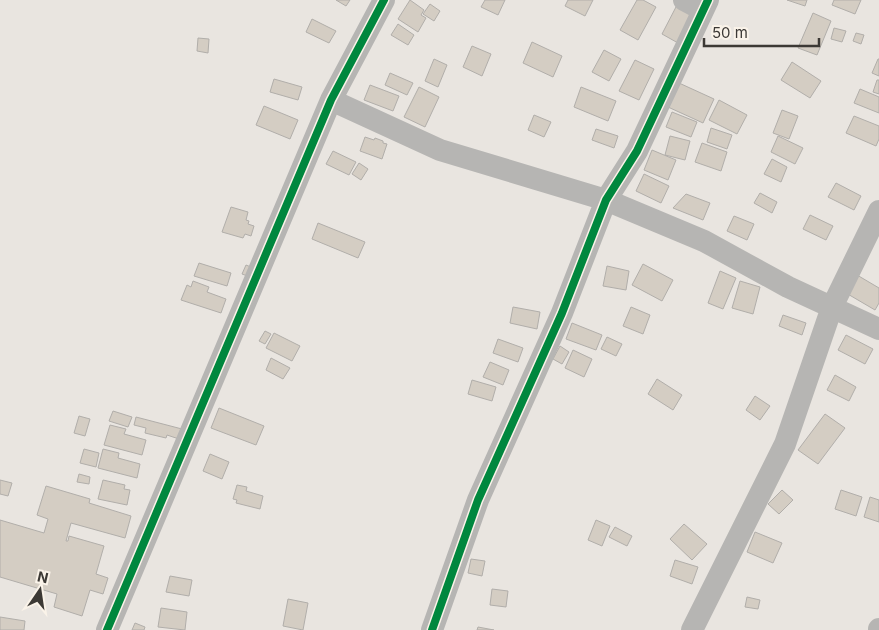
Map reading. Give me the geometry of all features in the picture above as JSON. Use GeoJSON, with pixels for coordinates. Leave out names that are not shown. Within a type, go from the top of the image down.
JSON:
{"type":"FeatureCollection","features":[{"type":"Feature","properties":{"kind":"street"},"geometry":{"type":"LineString","coordinates":[[107,630],[331,100],[384,0]]}},
{"type":"Feature","properties":{"kind":"street"},"geometry":{"type":"LineString","coordinates":[[432,630],[478,500],[562,313],[606,200],[637,151],[699,3]]}},
{"type":"Feature","properties":{"kind":"street"},"geometry":{"type":"LineString","coordinates":[[331,100],[440,150],[606,200],[704,240],[788,287],[879,329]]}},
{"type":"Feature","properties":{"kind":"street"},"geometry":{"type":"LineString","coordinates":[[692,630],[784,444],[832,307],[879,211]]}},
{"type":"Feature","properties":{"kind":"building"},"geometry":{"type":"Polygon","coordinates":[[[336,0],[350,0],[346,6],[336,0]]]}},
{"type":"Feature","properties":{"kind":"building"},"geometry":{"type":"Polygon","coordinates":[[[410,0],[424,10],[421,15],[426,18],[418,32],[398,19],[410,0]]]}},
{"type":"Feature","properties":{"kind":"building"},"geometry":{"type":"Polygon","coordinates":[[[485,0],[505,0],[498,15],[481,7],[485,0]]]}},
{"type":"Feature","properties":{"kind":"building"},"geometry":{"type":"Polygon","coordinates":[[[568,0],[593,0],[585,16],[565,6],[568,0]]]}},
{"type":"Feature","properties":{"kind":"building"},"geometry":{"type":"Polygon","coordinates":[[[637,0],[643,0],[656,7],[638,40],[620,30],[637,0]]]}},
{"type":"Feature","properties":{"kind":"building"},"geometry":{"type":"Polygon","coordinates":[[[787,0],[807,0],[805,6],[787,0]]]}},
{"type":"Feature","properties":{"kind":"building"},"geometry":{"type":"Polygon","coordinates":[[[834,0],[861,0],[855,14],[832,5],[834,0]]]}},
{"type":"Feature","properties":{"kind":"building"},"geometry":{"type":"Polygon","coordinates":[[[430,4],[440,11],[434,21],[423,14],[430,4]]]}},
{"type":"Feature","properties":{"kind":"building"},"geometry":{"type":"Polygon","coordinates":[[[677,5],[693,14],[678,43],[662,34],[677,5]]]}},
{"type":"Feature","properties":{"kind":"building"},"geometry":{"type":"Polygon","coordinates":[[[813,13],[831,21],[817,55],[798,48],[813,13]]]}},
{"type":"Feature","properties":{"kind":"building"},"geometry":{"type":"Polygon","coordinates":[[[312,19],[336,31],[329,43],[306,32],[312,19]]]}},
{"type":"Feature","properties":{"kind":"building"},"geometry":{"type":"Polygon","coordinates":[[[398,24],[414,35],[408,45],[391,35],[398,24]]]}},
{"type":"Feature","properties":{"kind":"building"},"geometry":{"type":"Polygon","coordinates":[[[834,28],[846,31],[842,42],[831,39],[834,28]]]}},
{"type":"Feature","properties":{"kind":"building"},"geometry":{"type":"Polygon","coordinates":[[[856,33],[864,35],[861,44],[853,41],[856,33]]]}},
{"type":"Feature","properties":{"kind":"building"},"geometry":{"type":"Polygon","coordinates":[[[198,38],[209,39],[208,53],[197,51],[198,38]]]}},
{"type":"Feature","properties":{"kind":"building"},"geometry":{"type":"Polygon","coordinates":[[[532,42],[562,56],[553,77],[523,63],[532,42]]]}},
{"type":"Feature","properties":{"kind":"building"},"geometry":{"type":"Polygon","coordinates":[[[472,46],[491,54],[482,76],[463,67],[472,46]]]}},
{"type":"Feature","properties":{"kind":"building"},"geometry":{"type":"Polygon","coordinates":[[[604,50],[621,59],[609,81],[592,72],[604,50]]]}},
{"type":"Feature","properties":{"kind":"building"},"geometry":{"type":"Polygon","coordinates":[[[434,59],[447,65],[438,87],[425,81],[434,59]]]}},
{"type":"Feature","properties":{"kind":"building"},"geometry":{"type":"Polygon","coordinates":[[[879,59],[879,76],[872,73],[879,59]]]}},
{"type":"Feature","properties":{"kind":"building"},"geometry":{"type":"Polygon","coordinates":[[[635,60],[654,69],[639,100],[619,91],[635,60]]]}},
{"type":"Feature","properties":{"kind":"building"},"geometry":{"type":"Polygon","coordinates":[[[792,62],[821,81],[810,98],[781,80],[792,62]]]}},
{"type":"Feature","properties":{"kind":"building"},"geometry":{"type":"Polygon","coordinates":[[[390,73],[413,83],[407,95],[385,85],[390,73]]]}},
{"type":"Feature","properties":{"kind":"building"},"geometry":{"type":"Polygon","coordinates":[[[274,79],[302,87],[298,100],[270,92],[274,79]]]}},
{"type":"Feature","properties":{"kind":"building"},"geometry":{"type":"Polygon","coordinates":[[[877,80],[879,80],[879,94],[873,92],[877,80]]]}},
{"type":"Feature","properties":{"kind":"building"},"geometry":{"type":"Polygon","coordinates":[[[679,83],[714,99],[703,123],[668,107],[679,83]]]}},
{"type":"Feature","properties":{"kind":"building"},"geometry":{"type":"Polygon","coordinates":[[[370,85],[399,96],[393,111],[364,100],[370,85]]]}},
{"type":"Feature","properties":{"kind":"building"},"geometry":{"type":"Polygon","coordinates":[[[419,87],[439,97],[425,127],[404,117],[419,87]]]}},
{"type":"Feature","properties":{"kind":"building"},"geometry":{"type":"Polygon","coordinates":[[[581,87],[616,101],[608,121],[574,107],[581,87]]]}},
{"type":"Feature","properties":{"kind":"building"},"geometry":{"type":"Polygon","coordinates":[[[860,89],[879,97],[879,113],[854,103],[860,89]]]}},
{"type":"Feature","properties":{"kind":"building"},"geometry":{"type":"Polygon","coordinates":[[[719,100],[747,115],[737,134],[709,120],[719,100]]]}},
{"type":"Feature","properties":{"kind":"building"},"geometry":{"type":"Polygon","coordinates":[[[264,106],[298,120],[290,139],[256,125],[264,106]]]}},
{"type":"Feature","properties":{"kind":"building"},"geometry":{"type":"Polygon","coordinates":[[[782,110],[798,116],[789,139],[773,133],[782,110]]]}},
{"type":"Feature","properties":{"kind":"building"},"geometry":{"type":"Polygon","coordinates":[[[672,112],[697,122],[691,137],[666,127],[672,112]]]}},
{"type":"Feature","properties":{"kind":"building"},"geometry":{"type":"Polygon","coordinates":[[[534,115],[551,122],[544,137],[528,130],[534,115]]]}},
{"type":"Feature","properties":{"kind":"building"},"geometry":{"type":"Polygon","coordinates":[[[854,116],[879,126],[879,139],[876,146],[846,133],[854,116]]]}},
{"type":"Feature","properties":{"kind":"building"},"geometry":{"type":"Polygon","coordinates":[[[711,128],[732,135],[727,149],[707,142],[711,128]]]}},
{"type":"Feature","properties":{"kind":"building"},"geometry":{"type":"Polygon","coordinates":[[[596,129],[618,136],[614,148],[592,140],[596,129]]]}},
{"type":"Feature","properties":{"kind":"building"},"geometry":{"type":"Polygon","coordinates":[[[670,136],[690,141],[685,160],[665,155],[670,136]]]}},
{"type":"Feature","properties":{"kind":"building"},"geometry":{"type":"Polygon","coordinates":[[[778,136],[803,148],[795,164],[771,152],[778,136]]]}},
{"type":"Feature","properties":{"kind":"building"},"geometry":{"type":"Polygon","coordinates":[[[365,137],[374,140],[375,138],[387,144],[382,159],[360,151],[365,137]]]}},
{"type":"Feature","properties":{"kind":"building"},"geometry":{"type":"Polygon","coordinates":[[[702,143],[727,152],[721,171],[695,162],[702,143]]]}},
{"type":"Feature","properties":{"kind":"building"},"geometry":{"type":"Polygon","coordinates":[[[652,150],[676,160],[668,180],[644,170],[652,150]]]}},
{"type":"Feature","properties":{"kind":"building"},"geometry":{"type":"Polygon","coordinates":[[[333,151],[356,162],[349,175],[326,164],[333,151]]]}},
{"type":"Feature","properties":{"kind":"building"},"geometry":{"type":"Polygon","coordinates":[[[772,159],[787,167],[781,182],[764,174],[772,159]]]}},
{"type":"Feature","properties":{"kind":"building"},"geometry":{"type":"Polygon","coordinates":[[[359,163],[368,169],[361,180],[352,174],[359,163]]]}},
{"type":"Feature","properties":{"kind":"building"},"geometry":{"type":"Polygon","coordinates":[[[644,174],[669,186],[661,203],[636,191],[644,174]]]}},
{"type":"Feature","properties":{"kind":"building"},"geometry":{"type":"Polygon","coordinates":[[[836,183],[861,196],[854,210],[828,197],[836,183]]]}},
{"type":"Feature","properties":{"kind":"building"},"geometry":{"type":"Polygon","coordinates":[[[760,193],[777,202],[772,213],[754,203],[760,193]]]}},
{"type":"Feature","properties":{"kind":"building"},"geometry":{"type":"Polygon","coordinates":[[[686,194],[710,203],[703,220],[673,208],[686,194]]]}},
{"type":"Feature","properties":{"kind":"building"},"geometry":{"type":"Polygon","coordinates":[[[231,207],[248,212],[246,220],[249,221],[248,224],[254,226],[251,236],[245,234],[243,238],[222,232],[231,207]]]}},
{"type":"Feature","properties":{"kind":"building"},"geometry":{"type":"Polygon","coordinates":[[[810,215],[833,226],[826,240],[803,229],[810,215]]]}},
{"type":"Feature","properties":{"kind":"building"},"geometry":{"type":"Polygon","coordinates":[[[734,216],[754,224],[747,240],[727,231],[734,216]]]}},
{"type":"Feature","properties":{"kind":"building"},"geometry":{"type":"Polygon","coordinates":[[[318,223],[365,242],[358,258],[312,239],[318,223]]]}},
{"type":"Feature","properties":{"kind":"building"},"geometry":{"type":"Polygon","coordinates":[[[199,263],[231,273],[227,286],[194,276],[199,263]]]}},
{"type":"Feature","properties":{"kind":"building"},"geometry":{"type":"Polygon","coordinates":[[[643,264],[673,280],[662,301],[632,285],[643,264]]]}},
{"type":"Feature","properties":{"kind":"building"},"geometry":{"type":"Polygon","coordinates":[[[246,265],[261,271],[258,280],[242,274],[246,265]]]}},
{"type":"Feature","properties":{"kind":"building"},"geometry":{"type":"Polygon","coordinates":[[[607,266],[629,271],[626,290],[603,286],[607,266]]]}},
{"type":"Feature","properties":{"kind":"building"},"geometry":{"type":"Polygon","coordinates":[[[720,271],[736,278],[723,309],[708,303],[720,271]]]}},
{"type":"Feature","properties":{"kind":"building"},"geometry":{"type":"Polygon","coordinates":[[[857,275],[879,288],[879,303],[875,310],[846,293],[857,275]]]}},
{"type":"Feature","properties":{"kind":"building"},"geometry":{"type":"Polygon","coordinates":[[[193,281],[209,287],[207,292],[226,299],[221,313],[181,300],[187,285],[191,287],[193,281]]]}},
{"type":"Feature","properties":{"kind":"building"},"geometry":{"type":"Polygon","coordinates":[[[740,281],[760,287],[753,314],[732,308],[740,281]]]}},
{"type":"Feature","properties":{"kind":"building"},"geometry":{"type":"Polygon","coordinates":[[[513,307],[540,312],[537,329],[510,323],[513,307]]]}},
{"type":"Feature","properties":{"kind":"building"},"geometry":{"type":"Polygon","coordinates":[[[631,307],[650,315],[643,334],[623,326],[631,307]]]}},
{"type":"Feature","properties":{"kind":"building"},"geometry":{"type":"Polygon","coordinates":[[[783,315],[806,323],[802,335],[779,326],[783,315]]]}},
{"type":"Feature","properties":{"kind":"building"},"geometry":{"type":"Polygon","coordinates":[[[572,323],[602,335],[596,350],[566,339],[572,323]]]}},
{"type":"Feature","properties":{"kind":"building"},"geometry":{"type":"Polygon","coordinates":[[[265,331],[271,334],[265,344],[259,341],[265,331]]]}},
{"type":"Feature","properties":{"kind":"building"},"geometry":{"type":"Polygon","coordinates":[[[274,333],[300,346],[292,361],[266,348],[274,333]]]}},
{"type":"Feature","properties":{"kind":"building"},"geometry":{"type":"Polygon","coordinates":[[[846,335],[873,349],[865,364],[838,350],[846,335]]]}},
{"type":"Feature","properties":{"kind":"building"},"geometry":{"type":"Polygon","coordinates":[[[607,337],[622,344],[616,356],[601,349],[607,337]]]}},
{"type":"Feature","properties":{"kind":"building"},"geometry":{"type":"Polygon","coordinates":[[[498,339],[523,348],[518,362],[493,353],[498,339]]]}},
{"type":"Feature","properties":{"kind":"building"},"geometry":{"type":"Polygon","coordinates":[[[560,346],[569,352],[562,364],[553,359],[560,346]]]}},
{"type":"Feature","properties":{"kind":"building"},"geometry":{"type":"Polygon","coordinates":[[[573,350],[592,359],[584,377],[565,368],[573,350]]]}},
{"type":"Feature","properties":{"kind":"building"},"geometry":{"type":"Polygon","coordinates":[[[271,358],[290,368],[283,379],[266,370],[271,358]]]}},
{"type":"Feature","properties":{"kind":"building"},"geometry":{"type":"Polygon","coordinates":[[[490,362],[509,370],[503,385],[483,377],[490,362]]]}},
{"type":"Feature","properties":{"kind":"building"},"geometry":{"type":"Polygon","coordinates":[[[835,375],[856,387],[849,401],[827,390],[835,375]]]}},
{"type":"Feature","properties":{"kind":"building"},"geometry":{"type":"Polygon","coordinates":[[[657,379],[682,395],[673,410],[648,394],[657,379]]]}},
{"type":"Feature","properties":{"kind":"building"},"geometry":{"type":"Polygon","coordinates":[[[472,380],[496,387],[492,401],[468,394],[472,380]]]}},
{"type":"Feature","properties":{"kind":"building"},"geometry":{"type":"Polygon","coordinates":[[[755,396],[770,406],[760,420],[746,410],[755,396]]]}},
{"type":"Feature","properties":{"kind":"building"},"geometry":{"type":"Polygon","coordinates":[[[219,408],[264,426],[256,445],[211,428],[219,408]]]}},
{"type":"Feature","properties":{"kind":"building"},"geometry":{"type":"Polygon","coordinates":[[[113,411],[132,417],[128,427],[109,421],[113,411]]]}},
{"type":"Feature","properties":{"kind":"building"},"geometry":{"type":"Polygon","coordinates":[[[825,414],[845,428],[818,464],[798,450],[825,414]]]}},
{"type":"Feature","properties":{"kind":"building"},"geometry":{"type":"Polygon","coordinates":[[[79,416],[90,419],[85,436],[74,433],[79,416]]]}},
{"type":"Feature","properties":{"kind":"building"},"geometry":{"type":"Polygon","coordinates":[[[136,417],[182,429],[179,439],[167,435],[166,438],[145,433],[146,428],[134,425],[136,417]]]}},
{"type":"Feature","properties":{"kind":"building"},"geometry":{"type":"Polygon","coordinates":[[[110,425],[126,429],[124,434],[146,440],[142,455],[104,445],[110,425]]]}},
{"type":"Feature","properties":{"kind":"building"},"geometry":{"type":"Polygon","coordinates":[[[84,449],[99,453],[96,467],[80,463],[84,449]]]}},
{"type":"Feature","properties":{"kind":"building"},"geometry":{"type":"Polygon","coordinates":[[[103,449],[119,453],[118,458],[140,464],[137,478],[98,468],[103,449]]]}},
{"type":"Feature","properties":{"kind":"building"},"geometry":{"type":"Polygon","coordinates":[[[210,454],[229,462],[222,479],[203,471],[210,454]]]}},
{"type":"Feature","properties":{"kind":"building"},"geometry":{"type":"Polygon","coordinates":[[[79,474],[90,477],[89,484],[77,482],[79,474]]]}},
{"type":"Feature","properties":{"kind":"building"},"geometry":{"type":"Polygon","coordinates":[[[0,480],[12,483],[8,496],[0,494],[0,480]]]}},
{"type":"Feature","properties":{"kind":"building"},"geometry":{"type":"Polygon","coordinates":[[[103,480],[125,485],[124,489],[130,490],[127,505],[98,499],[103,480]]]}},
{"type":"Feature","properties":{"kind":"building"},"geometry":{"type":"Polygon","coordinates":[[[237,485],[247,487],[246,491],[263,496],[260,509],[236,503],[237,500],[233,499],[237,485]]]}},
{"type":"Feature","properties":{"kind":"building"},"geometry":{"type":"Polygon","coordinates":[[[46,486],[90,499],[89,503],[131,516],[125,538],[71,523],[66,541],[68,541],[69,536],[104,546],[96,574],[108,578],[103,594],[90,590],[82,616],[54,607],[57,594],[0,577],[0,520],[44,533],[48,519],[37,515],[46,486]]]}},
{"type":"Feature","properties":{"kind":"building"},"geometry":{"type":"Polygon","coordinates":[[[782,490],[793,500],[779,514],[768,504],[782,490]]]}},
{"type":"Feature","properties":{"kind":"building"},"geometry":{"type":"Polygon","coordinates":[[[841,490],[862,497],[856,516],[835,509],[841,490]]]}},
{"type":"Feature","properties":{"kind":"building"},"geometry":{"type":"Polygon","coordinates":[[[870,497],[879,500],[879,522],[864,517],[870,497]]]}},
{"type":"Feature","properties":{"kind":"building"},"geometry":{"type":"Polygon","coordinates":[[[596,520],[610,526],[602,546],[588,540],[596,520]]]}},
{"type":"Feature","properties":{"kind":"building"},"geometry":{"type":"Polygon","coordinates":[[[684,524],[707,544],[692,560],[670,539],[684,524]]]}},
{"type":"Feature","properties":{"kind":"building"},"geometry":{"type":"Polygon","coordinates":[[[615,527],[632,536],[627,546],[609,537],[615,527]]]}},
{"type":"Feature","properties":{"kind":"building"},"geometry":{"type":"Polygon","coordinates":[[[755,532],[782,543],[773,563],[747,552],[755,532]]]}},
{"type":"Feature","properties":{"kind":"building"},"geometry":{"type":"Polygon","coordinates":[[[471,559],[485,561],[482,576],[468,573],[471,559]]]}},
{"type":"Feature","properties":{"kind":"building"},"geometry":{"type":"Polygon","coordinates":[[[675,560],[698,567],[692,584],[670,576],[675,560]]]}},
{"type":"Feature","properties":{"kind":"building"},"geometry":{"type":"Polygon","coordinates":[[[170,576],[192,580],[189,596],[166,592],[170,576]]]}},
{"type":"Feature","properties":{"kind":"building"},"geometry":{"type":"Polygon","coordinates":[[[492,589],[508,591],[506,607],[490,605],[492,589]]]}},
{"type":"Feature","properties":{"kind":"building"},"geometry":{"type":"Polygon","coordinates":[[[747,597],[760,600],[758,609],[745,607],[747,597]]]}},
{"type":"Feature","properties":{"kind":"building"},"geometry":{"type":"Polygon","coordinates":[[[288,599],[308,603],[303,630],[283,626],[288,599]]]}},
{"type":"Feature","properties":{"kind":"building"},"geometry":{"type":"Polygon","coordinates":[[[161,608],[187,612],[185,630],[158,627],[161,608]]]}},
{"type":"Feature","properties":{"kind":"building"},"geometry":{"type":"Polygon","coordinates":[[[0,617],[25,621],[24,630],[0,630],[0,617]]]}},
{"type":"Feature","properties":{"kind":"building"},"geometry":{"type":"Polygon","coordinates":[[[135,623],[145,627],[144,630],[132,630],[135,623]]]}},
{"type":"Feature","properties":{"kind":"building"},"geometry":{"type":"Polygon","coordinates":[[[478,627],[494,630],[477,630],[478,627]]]}},
{"type":"Feature","properties":{"kind":"cycle path"},"geometry":{"type":"LineString","coordinates":[[107,630],[331,100],[384,0]]}},
{"type":"Feature","properties":{"kind":"cycle path"},"geometry":{"type":"LineString","coordinates":[[432,630],[478,500],[562,313],[606,200],[637,151],[708,0]]}}]}
